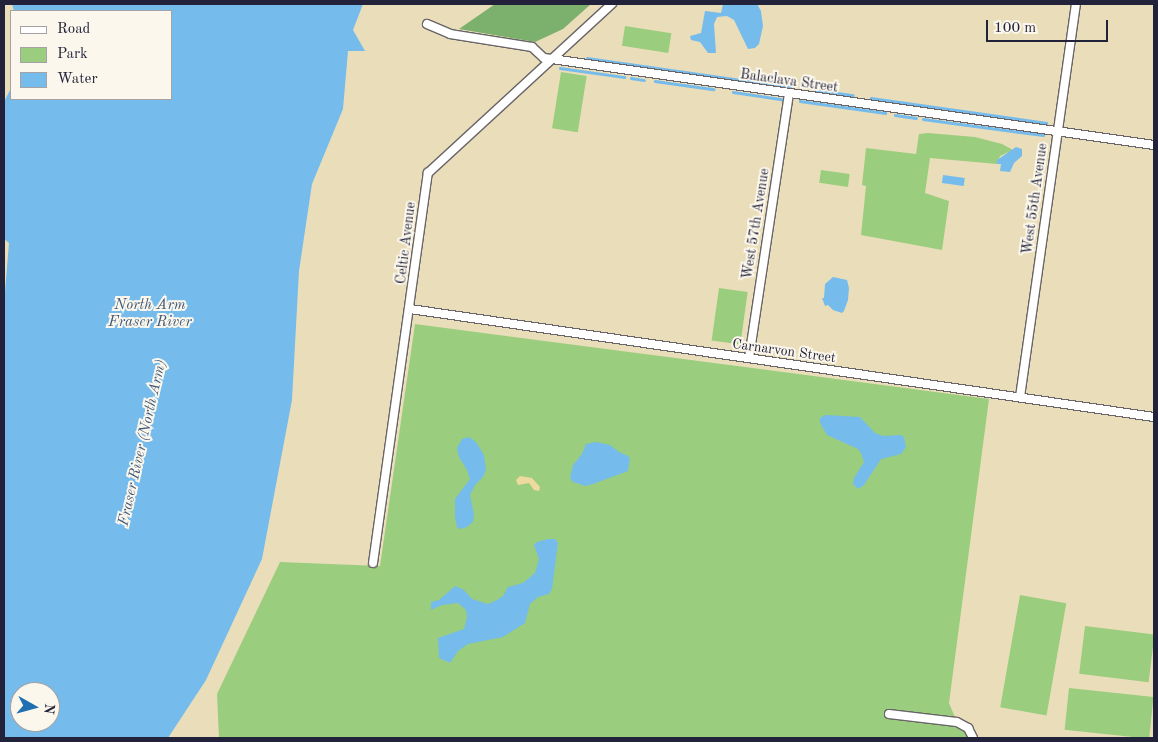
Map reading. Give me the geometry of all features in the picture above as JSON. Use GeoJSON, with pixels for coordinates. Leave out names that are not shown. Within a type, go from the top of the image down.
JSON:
{"type":"FeatureCollection","features":[{"type":"Feature","properties":{"kind":"street","name":"Celtic Avenue"},"geometry":{"type":"LineString","coordinates":[[373,563],[428,174],[612,4]]}},
{"type":"Feature","properties":{"kind":"street","name":"West 55th Avenue"},"geometry":{"type":"LineString","coordinates":[[1020,397],[1076,4]]}},
{"type":"Feature","properties":{"kind":"street","name":"Balaclava Street"},"geometry":{"type":"LineString","coordinates":[[427,24],[450,34],[532,46],[544,58],[1154,145]]}},
{"type":"Feature","properties":{"kind":"street","name":"West 57th Avenue"},"geometry":{"type":"LineString","coordinates":[[749,358],[789,94]]}},
{"type":"Feature","properties":{"kind":"street","name":"Carnarvon Street"},"geometry":{"type":"LineString","coordinates":[[410,309],[1154,417]]}},
{"type":"Feature","properties":{"kind":"street"},"geometry":{"type":"LineString","coordinates":[[889,714],[957,722],[968,728],[973,738]]}},
{"type":"Feature","properties":{"kind":"green space"},"geometry":{"type":"Polygon","coordinates":[[[495,4],[591,4],[563,29],[535,42],[459,29],[495,4]]]}},
{"type":"Feature","properties":{"kind":"green space"},"geometry":{"type":"Polygon","coordinates":[[[625,26],[671,33],[668,53],[622,46],[625,26]]]}},
{"type":"Feature","properties":{"kind":"green space"},"geometry":{"type":"Polygon","coordinates":[[[561,72],[587,76],[578,132],[552,128],[561,72]]]}},
{"type":"Feature","properties":{"kind":"green space"},"geometry":{"type":"Polygon","coordinates":[[[919,134],[975,137],[1002,144],[1013,150],[1000,156],[997,164],[930,158],[925,193],[949,201],[942,250],[861,235],[866,186],[862,185],[866,148],[916,154],[919,134]]]}},
{"type":"Feature","properties":{"kind":"green space"},"geometry":{"type":"Polygon","coordinates":[[[821,170],[850,174],[848,187],[819,183],[821,170]]]}},
{"type":"Feature","properties":{"kind":"green space"},"geometry":{"type":"Polygon","coordinates":[[[719,288],[748,292],[740,345],[712,340],[719,288]]]}},
{"type":"Feature","properties":{"kind":"green space"},"geometry":{"type":"Polygon","coordinates":[[[415,324],[989,399],[949,703],[957,722],[973,738],[219,738],[217,694],[280,562],[380,566],[415,324]]]}},
{"type":"Feature","properties":{"kind":"green space"},"geometry":{"type":"Polygon","coordinates":[[[1020,595],[1066,603],[1046,715],[1000,707],[1020,595]]]}},
{"type":"Feature","properties":{"kind":"green space"},"geometry":{"type":"Polygon","coordinates":[[[1085,626],[1154,634],[1149,682],[1079,674],[1085,626]]]}},
{"type":"Feature","properties":{"kind":"green space"},"geometry":{"type":"Polygon","coordinates":[[[1069,688],[1154,697],[1149,738],[1065,730],[1069,688]]]}},
{"type":"Feature","properties":{"kind":"sand"},"geometry":{"type":"Polygon","coordinates":[[[520,476],[532,478],[540,487],[539,491],[534,490],[529,483],[518,485],[516,480],[520,476]]]}},
{"type":"Feature","properties":{"kind":"water","name":"North Arm Fraser River"},"geometry":{"type":"Polygon","coordinates":[[[12,4],[363,4],[353,30],[365,51],[348,51],[343,109],[312,184],[299,271],[292,400],[262,559],[206,680],[168,738],[4,738],[4,304],[9,243],[4,239],[4,102],[10,90],[10,100],[172,100],[172,10],[14,10],[12,4]]]}},
{"type":"Feature","properties":{"kind":"water"},"geometry":{"type":"Polygon","coordinates":[[[723,4],[757,4],[761,11],[763,26],[759,44],[755,48],[748,49],[734,20],[727,16],[717,17],[714,24],[716,53],[708,53],[700,42],[691,40],[690,36],[701,33],[705,11],[721,13],[723,4]]]}},
{"type":"Feature","properties":{"kind":"water"},"geometry":{"type":"Polygon","coordinates":[[[1016,147],[1022,149],[1022,156],[1014,163],[1010,172],[1000,171],[1001,164],[997,164],[997,160],[1016,147]]]}},
{"type":"Feature","properties":{"kind":"water"},"geometry":{"type":"Polygon","coordinates":[[[943,175],[965,178],[964,186],[942,183],[943,175]]]}},
{"type":"Feature","properties":{"kind":"water"},"geometry":{"type":"Polygon","coordinates":[[[833,277],[847,280],[849,288],[848,300],[842,313],[833,310],[828,305],[825,306],[822,298],[824,298],[825,284],[833,277]]]}},
{"type":"Feature","properties":{"kind":"water"},"geometry":{"type":"Polygon","coordinates":[[[825,415],[860,417],[875,433],[883,436],[901,435],[904,437],[906,447],[901,454],[881,459],[864,485],[858,489],[853,484],[854,478],[864,462],[861,453],[858,449],[827,435],[820,423],[820,418],[825,415]]]}},
{"type":"Feature","properties":{"kind":"water"},"geometry":{"type":"Polygon","coordinates":[[[469,437],[476,442],[484,455],[486,470],[470,495],[474,514],[473,522],[467,527],[460,529],[457,527],[455,517],[455,499],[470,479],[459,457],[457,448],[462,439],[469,437]]]}},
{"type":"Feature","properties":{"kind":"water"},"geometry":{"type":"Polygon","coordinates":[[[596,442],[610,445],[628,456],[630,459],[628,471],[586,486],[573,482],[570,478],[573,465],[582,454],[586,444],[596,442]]]}},
{"type":"Feature","properties":{"kind":"water"},"geometry":{"type":"Polygon","coordinates":[[[555,539],[558,543],[552,589],[549,594],[538,597],[530,604],[525,623],[503,637],[468,644],[458,651],[450,663],[439,658],[438,638],[464,629],[467,617],[466,610],[458,603],[442,605],[431,610],[431,602],[439,600],[455,586],[464,590],[472,599],[488,604],[497,600],[503,596],[508,587],[523,583],[535,573],[539,559],[534,545],[537,542],[555,539]]]}},
{"type":"Feature","properties":{"kind":"waterway"},"geometry":{"type":"LineString","coordinates":[[587,58],[790,87]]}},
{"type":"Feature","properties":{"kind":"waterway"},"geometry":{"type":"LineString","coordinates":[[560,68],[624,77]]}},
{"type":"Feature","properties":{"kind":"waterway"},"geometry":{"type":"LineString","coordinates":[[631,78],[644,80]]}},
{"type":"Feature","properties":{"kind":"waterway"},"geometry":{"type":"LineString","coordinates":[[655,81],[713,89]]}},
{"type":"Feature","properties":{"kind":"waterway"},"geometry":{"type":"LineString","coordinates":[[816,90],[853,95]]}},
{"type":"Feature","properties":{"kind":"waterway"},"geometry":{"type":"LineString","coordinates":[[733,92],[781,99]]}},
{"type":"Feature","properties":{"kind":"waterway"},"geometry":{"type":"LineString","coordinates":[[871,98],[1046,123]]}},
{"type":"Feature","properties":{"kind":"waterway"},"geometry":{"type":"LineString","coordinates":[[800,101],[885,113]]}},
{"type":"Feature","properties":{"kind":"waterway"},"geometry":{"type":"LineString","coordinates":[[895,115],[916,118]]}},
{"type":"Feature","properties":{"kind":"waterway"},"geometry":{"type":"LineString","coordinates":[[923,119],[1043,135]]}},
{"type":"Feature","properties":{"kind":"water label","name":"Fraser River (North Arm)"},"geometry":{"type":"Point","coordinates":[143,443]}}]}
